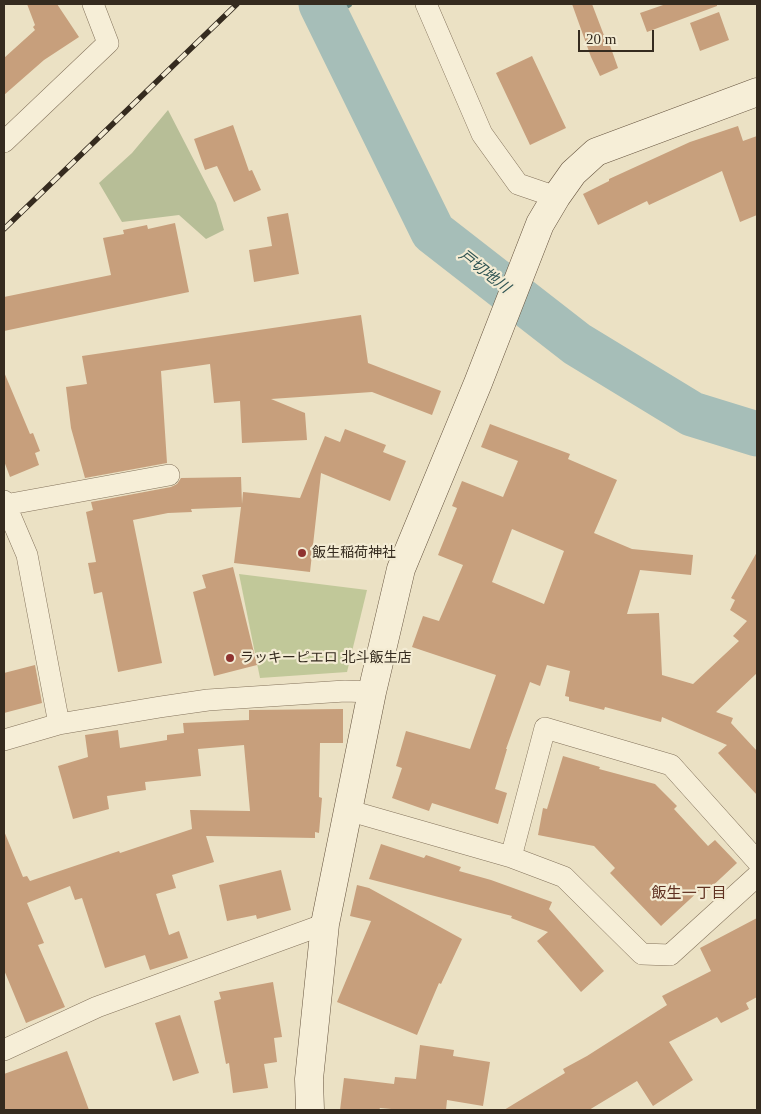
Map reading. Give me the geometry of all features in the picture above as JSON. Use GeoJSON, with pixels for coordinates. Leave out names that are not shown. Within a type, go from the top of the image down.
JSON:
{"type":"FeatureCollection","features":[{"type":"Feature","properties":{"kind":"street"},"geometry":{"type":"LineString","coordinates":[[4,142],[108,42],[93,4]]}},
{"type":"Feature","properties":{"kind":"street"},"geometry":{"type":"LineString","coordinates":[[426,4],[482,134],[518,184],[556,198]]}},
{"type":"Feature","properties":{"kind":"street"},"geometry":{"type":"LineString","coordinates":[[310,1110],[309,1079],[325,924],[372,692],[401,569],[478,383],[540,224],[573,173],[596,152],[757,92]]}},
{"type":"Feature","properties":{"kind":"street"},"geometry":{"type":"LineString","coordinates":[[59,724],[27,555],[5,503],[169,475]]}},
{"type":"Feature","properties":{"kind":"street"},"geometry":{"type":"LineString","coordinates":[[4,740],[59,724],[208,700],[346,691],[372,692]]}},
{"type":"Feature","properties":{"kind":"street"},"geometry":{"type":"LineString","coordinates":[[511,858],[545,728],[671,765],[757,861]]}},
{"type":"Feature","properties":{"kind":"street"},"geometry":{"type":"LineString","coordinates":[[347,810],[511,858],[564,877],[642,954],[670,954],[757,876]]}},
{"type":"Feature","properties":{"kind":"street"},"geometry":{"type":"LineString","coordinates":[[4,1050],[97,1007],[325,924]]}},
{"type":"Feature","properties":{"kind":"green space"},"geometry":{"type":"Polygon","coordinates":[[[168,110],[216,203],[224,230],[206,239],[179,215],[122,222],[99,183],[132,153],[168,110]]]}},
{"type":"Feature","properties":{"kind":"green space"},"geometry":{"type":"Polygon","coordinates":[[[239,574],[367,590],[347,672],[260,678],[239,574]]]}},
{"type":"Feature","properties":{"kind":"building"},"geometry":{"type":"Polygon","coordinates":[[[27,4],[57,4],[79,37],[44,60],[4,95],[4,58],[35,30],[27,4]]]}},
{"type":"Feature","properties":{"kind":"building"},"geometry":{"type":"Polygon","coordinates":[[[572,4],[592,4],[618,68],[600,76],[591,57],[572,4]]]}},
{"type":"Feature","properties":{"kind":"building"},"geometry":{"type":"Polygon","coordinates":[[[666,4],[717,4],[717,6],[647,32],[640,13],[666,4]]]}},
{"type":"Feature","properties":{"kind":"building"},"geometry":{"type":"Polygon","coordinates":[[[719,12],[729,40],[700,51],[690,23],[719,12]]]}},
{"type":"Feature","properties":{"kind":"building"},"geometry":{"type":"Polygon","coordinates":[[[532,56],[566,128],[530,145],[496,73],[532,56]]]}},
{"type":"Feature","properties":{"kind":"building"},"geometry":{"type":"Polygon","coordinates":[[[233,125],[249,171],[252,170],[261,190],[234,202],[217,166],[205,170],[194,139],[233,125]]]}},
{"type":"Feature","properties":{"kind":"building"},"geometry":{"type":"Polygon","coordinates":[[[738,126],[743,141],[757,136],[757,215],[740,222],[722,171],[649,205],[647,201],[598,225],[583,194],[609,181],[609,179],[690,142],[738,126]]]}},
{"type":"Feature","properties":{"kind":"building"},"geometry":{"type":"Polygon","coordinates":[[[288,213],[299,274],[254,282],[249,250],[272,246],[267,217],[288,213]]]}},
{"type":"Feature","properties":{"kind":"building"},"geometry":{"type":"Polygon","coordinates":[[[175,223],[189,292],[4,331],[4,297],[111,275],[103,238],[124,234],[123,230],[147,225],[148,229],[175,223]]]}},
{"type":"Feature","properties":{"kind":"building"},"geometry":{"type":"Polygon","coordinates":[[[361,315],[368,363],[441,391],[432,415],[372,392],[271,399],[305,413],[307,440],[242,443],[240,401],[214,403],[210,364],[161,371],[167,463],[85,478],[71,428],[66,387],[87,384],[82,356],[361,315]]]}},
{"type":"Feature","properties":{"kind":"building"},"geometry":{"type":"Polygon","coordinates":[[[4,372],[30,434],[33,433],[40,451],[35,453],[39,465],[10,477],[4,461],[4,372]]]}},
{"type":"Feature","properties":{"kind":"building"},"geometry":{"type":"Polygon","coordinates":[[[490,424],[570,454],[568,459],[617,480],[594,533],[632,549],[693,555],[691,575],[640,570],[627,614],[659,613],[662,675],[693,684],[739,641],[733,636],[747,621],[730,610],[735,600],[731,598],[757,552],[757,673],[716,712],[733,718],[731,723],[757,751],[757,795],[718,753],[727,745],[662,717],[661,722],[605,707],[604,710],[569,701],[569,697],[565,696],[570,671],[547,665],[540,686],[530,682],[506,749],[495,789],[507,793],[498,824],[432,803],[429,811],[392,798],[402,768],[396,766],[406,731],[470,749],[496,675],[412,647],[423,616],[439,621],[463,565],[438,555],[457,508],[452,506],[462,481],[503,497],[518,461],[481,447],[490,424]],[[512,529],[492,582],[544,604],[564,551],[512,529]]]}},
{"type":"Feature","properties":{"kind":"building"},"geometry":{"type":"Polygon","coordinates":[[[345,429],[386,445],[383,452],[406,461],[390,501],[321,473],[310,572],[234,563],[241,507],[191,509],[192,512],[168,513],[133,520],[162,663],[118,672],[102,592],[94,594],[88,563],[96,562],[86,512],[93,510],[91,502],[171,487],[177,484],[181,478],[241,477],[242,504],[243,492],[300,498],[325,436],[340,442],[345,429]]]}},
{"type":"Feature","properties":{"kind":"building"},"geometry":{"type":"Polygon","coordinates":[[[233,567],[257,665],[214,676],[193,592],[206,588],[202,575],[233,567]]]}},
{"type":"Feature","properties":{"kind":"building"},"geometry":{"type":"Polygon","coordinates":[[[35,665],[42,703],[4,713],[4,673],[35,665]]]}},
{"type":"Feature","properties":{"kind":"building"},"geometry":{"type":"Polygon","coordinates":[[[343,709],[343,743],[320,743],[319,797],[322,798],[319,833],[315,832],[315,838],[206,836],[214,862],[172,875],[176,888],[156,894],[169,935],[179,931],[188,958],[150,970],[145,955],[105,968],[82,898],[75,900],[70,886],[27,903],[44,943],[38,945],[65,1007],[26,1023],[4,970],[4,831],[23,877],[27,876],[30,881],[192,829],[190,810],[250,811],[244,745],[198,749],[201,776],[145,782],[146,790],[107,796],[109,809],[73,819],[58,766],[88,757],[85,735],[118,730],[120,748],[167,740],[167,735],[184,733],[183,723],[249,720],[249,710],[343,709]]]}},
{"type":"Feature","properties":{"kind":"building"},"geometry":{"type":"Polygon","coordinates":[[[563,756],[600,767],[599,769],[655,784],[677,806],[674,809],[708,846],[715,840],[737,863],[706,892],[702,888],[661,926],[610,873],[615,868],[594,846],[538,835],[543,808],[547,809],[563,756]]]}},
{"type":"Feature","properties":{"kind":"building"},"geometry":{"type":"Polygon","coordinates":[[[381,844],[424,858],[426,855],[461,867],[459,871],[491,880],[552,902],[549,909],[604,971],[581,992],[537,941],[548,932],[511,918],[512,916],[369,879],[381,844]]]}},
{"type":"Feature","properties":{"kind":"building"},"geometry":{"type":"Polygon","coordinates":[[[281,870],[291,910],[257,919],[256,915],[227,921],[219,885],[281,870]]]}},
{"type":"Feature","properties":{"kind":"building"},"geometry":{"type":"Polygon","coordinates":[[[357,885],[369,888],[462,939],[441,984],[439,983],[417,1035],[337,1002],[371,921],[350,916],[357,885]]]}},
{"type":"Feature","properties":{"kind":"building"},"geometry":{"type":"Polygon","coordinates":[[[757,918],[757,997],[746,1003],[749,1009],[721,1023],[717,1017],[669,1042],[693,1080],[653,1106],[637,1081],[589,1110],[504,1110],[565,1073],[563,1069],[587,1056],[667,1005],[662,996],[711,971],[700,948],[757,918]]]}},
{"type":"Feature","properties":{"kind":"building"},"geometry":{"type":"Polygon","coordinates":[[[273,982],[282,1037],[274,1038],[277,1062],[264,1064],[268,1088],[233,1093],[229,1063],[226,1064],[214,1001],[221,999],[219,992],[273,982]]]}},
{"type":"Feature","properties":{"kind":"building"},"geometry":{"type":"Polygon","coordinates":[[[180,1015],[199,1073],[173,1081],[155,1023],[180,1015]]]}},
{"type":"Feature","properties":{"kind":"building"},"geometry":{"type":"Polygon","coordinates":[[[420,1045],[454,1050],[453,1056],[490,1062],[483,1106],[447,1100],[446,1110],[380,1108],[379,1110],[340,1110],[344,1078],[394,1084],[395,1077],[416,1079],[420,1045]]]}},
{"type":"Feature","properties":{"kind":"building"},"geometry":{"type":"Polygon","coordinates":[[[67,1051],[89,1110],[4,1110],[4,1074],[67,1051]]]}},
{"type":"Feature","properties":{"kind":"waterway","name":"戸切地川"},"geometry":{"type":"LineString","coordinates":[[321,4],[433,232],[577,344],[692,414],[757,434]]}},
{"type":"Feature","properties":{"kind":"waterway"},"geometry":{"type":"LineString","coordinates":[[326,15],[348,4]]}},
{"type":"Feature","properties":{"kind":"railway"},"geometry":{"type":"LineString","coordinates":[[4,229],[237,4]]}},
{"type":"Feature","properties":{"kind":"place","name":"飯生稲荷神社"},"geometry":{"type":"Point","coordinates":[302,553]}},
{"type":"Feature","properties":{"kind":"place","name":"ラッキーピエロ 北斗飯生店"},"geometry":{"type":"Point","coordinates":[230,658]}},
{"type":"Feature","properties":{"kind":"district","name":"飯生一丁目"},"geometry":{"type":"Point","coordinates":[689,894]}}]}
